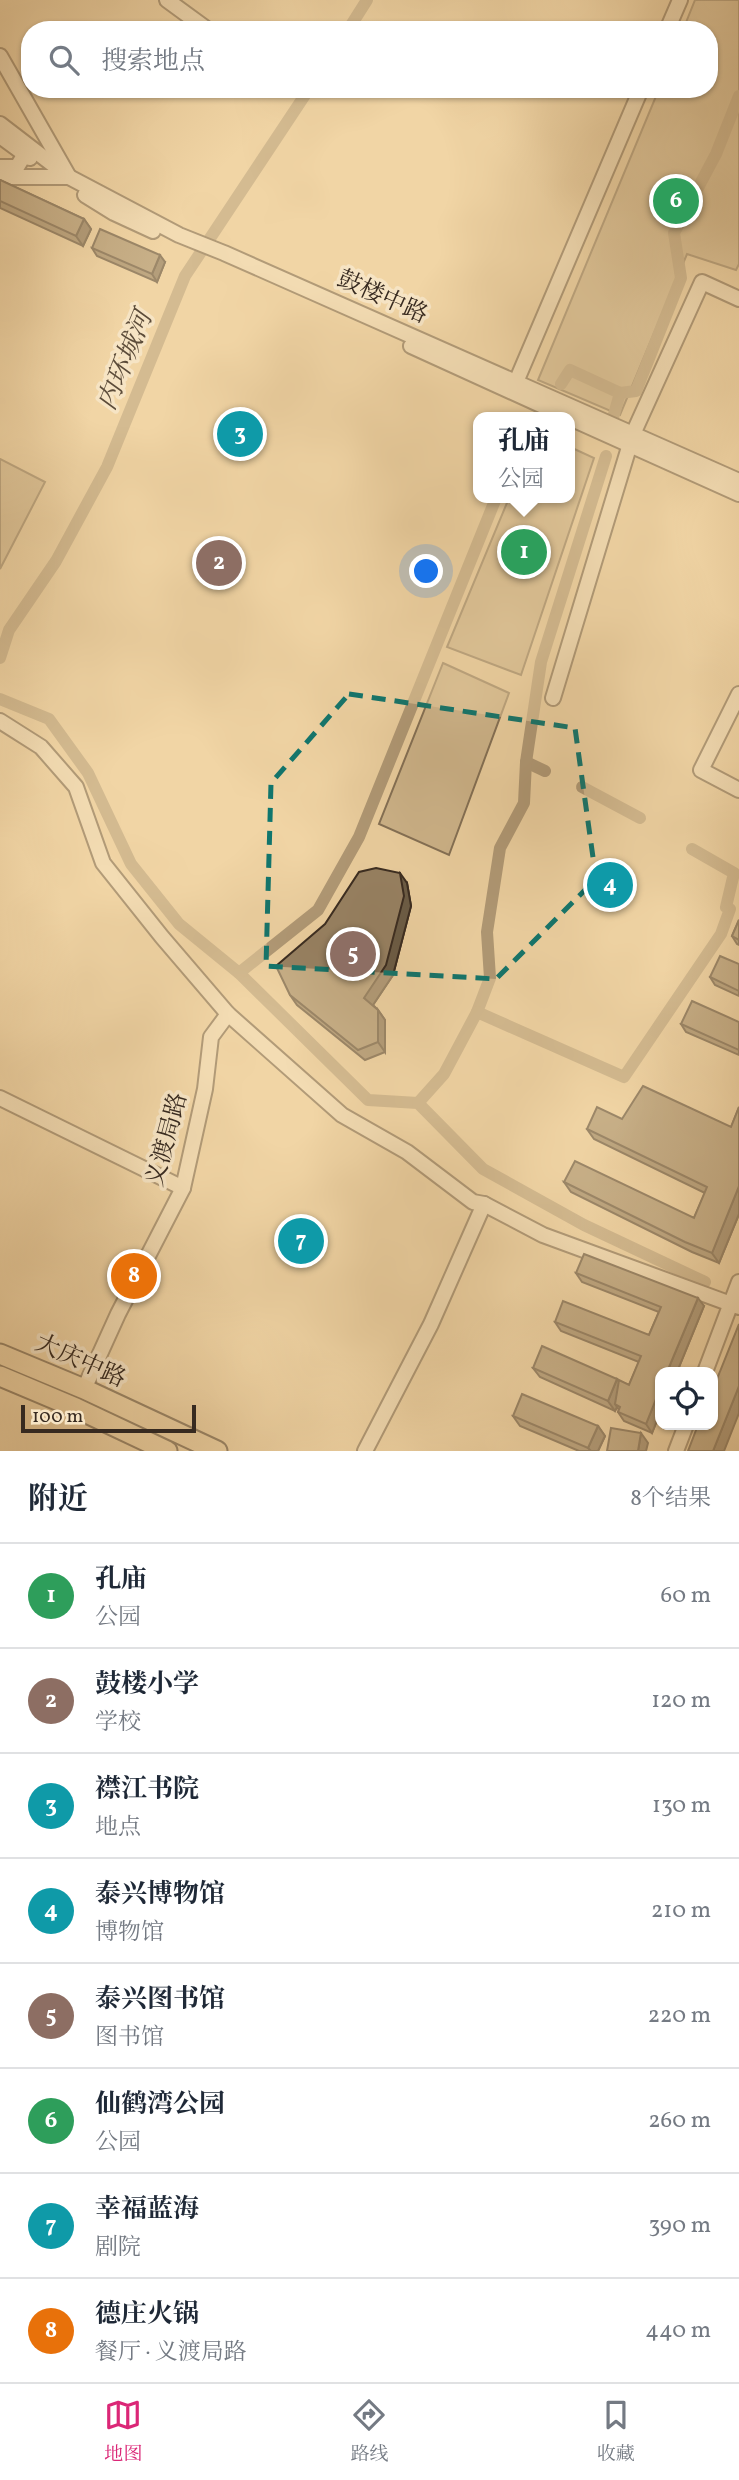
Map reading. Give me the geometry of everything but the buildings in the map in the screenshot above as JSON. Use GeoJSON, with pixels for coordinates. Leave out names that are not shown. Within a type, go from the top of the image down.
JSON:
{"type":"FeatureCollection","features":[{"type":"Feature","properties":{"kind":"main road","name":"大庆中路"},"geometry":{"type":"LineString","coordinates":[[0,1354],[84,1389],[217,1451]]}},
{"type":"Feature","properties":{"kind":"main road","name":"大庆中路"},"geometry":{"type":"LineString","coordinates":[[8,1379],[167,1451]]}},
{"type":"Feature","properties":{"kind":"street"},"geometry":{"type":"LineString","coordinates":[[167,0],[196,21]]}},
{"type":"Feature","properties":{"kind":"street"},"geometry":{"type":"LineString","coordinates":[[671,21],[680,0]]}},
{"type":"Feature","properties":{"kind":"street"},"geometry":{"type":"LineString","coordinates":[[0,56],[21,96]]}},
{"type":"Feature","properties":{"kind":"street"},"geometry":{"type":"LineString","coordinates":[[0,73],[40,139],[21,146],[0,136]]}},
{"type":"Feature","properties":{"kind":"street"},"geometry":{"type":"LineString","coordinates":[[22,98],[63,177]]}},
{"type":"Feature","properties":{"kind":"street"},"geometry":{"type":"LineString","coordinates":[[516,382],[637,98]]}},
{"type":"Feature","properties":{"kind":"street"},"geometry":{"type":"LineString","coordinates":[[0,124],[21,146],[114,214],[201,248],[555,412]]}},
{"type":"Feature","properties":{"kind":"street"},"geometry":{"type":"LineString","coordinates":[[0,167],[17,167],[21,146]]}},
{"type":"Feature","properties":{"kind":"street"},"geometry":{"type":"LineString","coordinates":[[0,177],[63,177]]}},
{"type":"Feature","properties":{"kind":"street","name":"鼓楼中路"},"geometry":{"type":"LineString","coordinates":[[201,248],[516,382],[631,440],[739,481]]}},
{"type":"Feature","properties":{"kind":"street"},"geometry":{"type":"LineString","coordinates":[[554,698],[631,440],[702,282],[739,299]]}},
{"type":"Feature","properties":{"kind":"street"},"geometry":{"type":"LineString","coordinates":[[575,420],[631,440],[739,494]]}},
{"type":"Feature","properties":{"kind":"street"},"geometry":{"type":"LineString","coordinates":[[739,694],[701,771],[739,790]]}},
{"type":"Feature","properties":{"kind":"street"},"geometry":{"type":"LineString","coordinates":[[0,721],[41,747],[76,787],[103,863],[228,1014],[342,1115],[407,1152],[473,1202],[484,1204],[543,1235],[735,1306]]}},
{"type":"Feature","properties":{"kind":"street","name":"义渡局路"},"geometry":{"type":"LineString","coordinates":[[84,1389],[118,1314],[183,1188],[205,1089],[211,1037],[228,1014]]}},
{"type":"Feature","properties":{"kind":"street"},"geometry":{"type":"LineString","coordinates":[[0,1098],[183,1188]]}},
{"type":"Feature","properties":{"kind":"street"},"geometry":{"type":"LineString","coordinates":[[365,1451],[431,1324],[484,1204]]}},
{"type":"Feature","properties":{"kind":"street"},"geometry":{"type":"LineString","coordinates":[[707,1367],[735,1306],[739,1282]]}},
{"type":"Feature","properties":{"kind":"street"},"geometry":{"type":"LineString","coordinates":[[676,1451],[684,1430]]}},
{"type":"Feature","properties":{"kind":"highlighted area"},"geometry":{"type":"Polygon","coordinates":[[[349,694],[575,728],[596,879],[496,979],[266,966],[271,783],[349,694]]]}},
{"type":"Feature","properties":{"kind":"shaded area"},"geometry":{"type":"Polygon","coordinates":[[[695,0],[739,0],[739,264],[736,270],[687,254],[620,415],[538,380],[655,98],[718,98],[718,21],[687,21],[695,0]]]}},
{"type":"Feature","properties":{"kind":"shaded area"},"geometry":{"type":"Polygon","coordinates":[[[575,449],[594,458],[521,675],[447,647],[507,503],[575,503],[575,449]]]}},
{"type":"Feature","properties":{"kind":"shaded area"},"geometry":{"type":"Polygon","coordinates":[[[0,459],[45,482],[0,569],[0,459]]]}},
{"type":"Feature","properties":{"kind":"shaded area"},"geometry":{"type":"Polygon","coordinates":[[[443,663],[509,693],[449,855],[379,824],[443,663]]]}},
{"type":"Feature","properties":{"kind":"waterway","name":"内环城河"},"geometry":{"type":"LineString","coordinates":[[354,21],[367,0]]}},
{"type":"Feature","properties":{"kind":"waterway"},"geometry":{"type":"LineString","coordinates":[[561,384],[570,370],[620,393],[636,391],[681,278],[674,233],[716,154],[739,96]]}},
{"type":"Feature","properties":{"kind":"waterway","name":"内环城河"},"geometry":{"type":"LineString","coordinates":[[0,658],[9,630],[56,561],[107,467],[185,276],[303,98]]}},
{"type":"Feature","properties":{"kind":"waterway"},"geometry":{"type":"LineString","coordinates":[[613,418],[620,393]]}},
{"type":"Feature","properties":{"kind":"waterway"},"geometry":{"type":"LineString","coordinates":[[477,1012],[490,978],[487,932],[500,848],[524,803],[526,762],[541,662],[606,456]]}},
{"type":"Feature","properties":{"kind":"waterway"},"geometry":{"type":"LineString","coordinates":[[239,973],[318,910],[359,837],[494,503]]}},
{"type":"Feature","properties":{"kind":"waterway"},"geometry":{"type":"LineString","coordinates":[[0,699],[49,719],[88,773],[131,864],[179,924],[239,973],[368,1100],[418,1103],[483,1169],[584,1225],[705,1282]]}},
{"type":"Feature","properties":{"kind":"waterway"},"geometry":{"type":"LineString","coordinates":[[526,762],[545,771]]}},
{"type":"Feature","properties":{"kind":"waterway"},"geometry":{"type":"LineString","coordinates":[[582,787],[640,818]]}},
{"type":"Feature","properties":{"kind":"waterway"},"geometry":{"type":"LineString","coordinates":[[418,1103],[444,1074],[477,1012],[624,1077],[721,934],[730,909],[726,907],[734,873],[692,849]]}},
{"type":"Feature","properties":{"kind":"place","name":"仙鹤湾公园"},"geometry":{"type":"Point","coordinates":[676,201]}},
{"type":"Feature","properties":{"kind":"place","name":"襟江书院"},"geometry":{"type":"Point","coordinates":[240,434]}},
{"type":"Feature","properties":{"kind":"place","name":"孔庙"},"geometry":{"type":"Point","coordinates":[524,552]}},
{"type":"Feature","properties":{"kind":"place","name":"鼓楼小学"},"geometry":{"type":"Point","coordinates":[219,563]}},
{"type":"Feature","properties":{"kind":"place","name":"泰兴博物馆"},"geometry":{"type":"Point","coordinates":[610,885]}},
{"type":"Feature","properties":{"kind":"place","name":"泰兴图书馆"},"geometry":{"type":"Point","coordinates":[353,954]}},
{"type":"Feature","properties":{"kind":"place","name":"幸福蓝海"},"geometry":{"type":"Point","coordinates":[301,1241]}},
{"type":"Feature","properties":{"kind":"place","name":"德庄火锅"},"geometry":{"type":"Point","coordinates":[134,1276]}}]}
